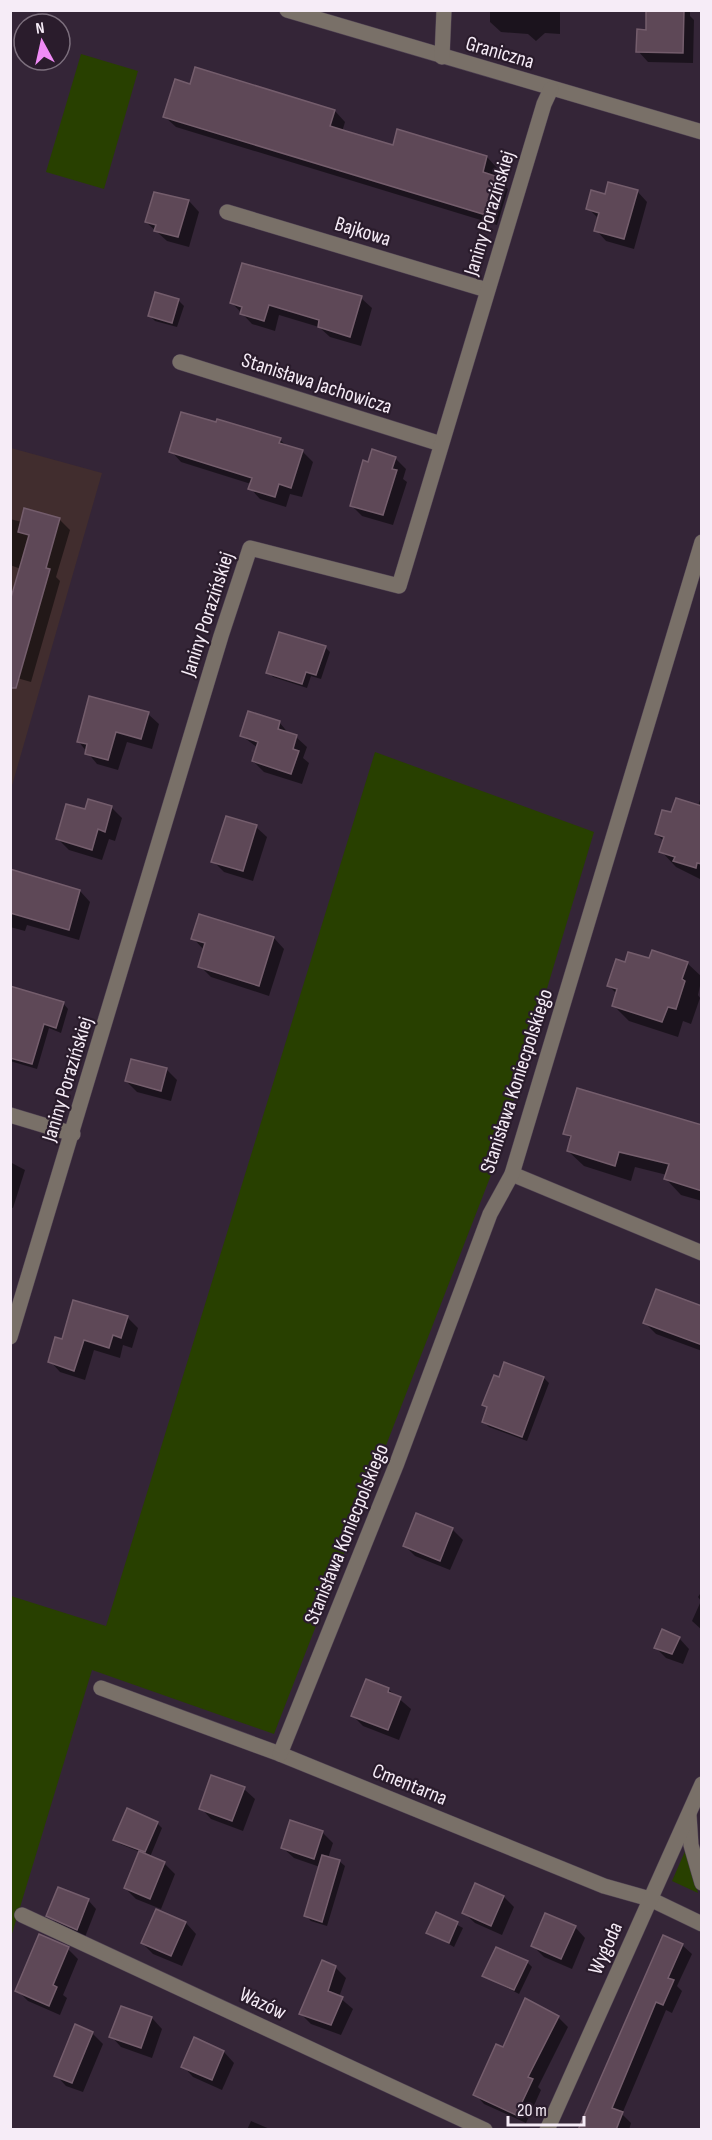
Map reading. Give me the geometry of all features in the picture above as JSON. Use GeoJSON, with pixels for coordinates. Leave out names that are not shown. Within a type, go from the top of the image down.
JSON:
{"type":"FeatureCollection","features":[{"type":"Feature","properties":{"kind":"street","name":"Graniczna"},"geometry":{"type":"LineString","coordinates":[[286,10],[702,132]]}},
{"type":"Feature","properties":{"kind":"street"},"geometry":{"type":"LineString","coordinates":[[442,57],[444,10]]}},
{"type":"Feature","properties":{"kind":"street","name":"Janiny Porazińskiej"},"geometry":{"type":"LineString","coordinates":[[10,1336],[73,1134],[221,636],[250,548],[399,586],[544,104],[551,89]]}},
{"type":"Feature","properties":{"kind":"street","name":"Bajkowa"},"geometry":{"type":"LineString","coordinates":[[227,212],[488,290]]}},
{"type":"Feature","properties":{"kind":"street","name":"Stanisława Jachowicza"},"geometry":{"type":"LineString","coordinates":[[180,362],[441,444]]}},
{"type":"Feature","properties":{"kind":"street","name":"Stanisława Koniecpolskiego"},"geometry":{"type":"LineString","coordinates":[[280,1754],[397,1463],[490,1214],[512,1174],[702,542]]}},
{"type":"Feature","properties":{"kind":"street"},"geometry":{"type":"LineString","coordinates":[[10,1115],[73,1134]]}},
{"type":"Feature","properties":{"kind":"street"},"geometry":{"type":"LineString","coordinates":[[512,1174],[702,1253]]}},
{"type":"Feature","properties":{"kind":"street","name":"Cmentarna"},"geometry":{"type":"LineString","coordinates":[[101,1688],[280,1754],[604,1886],[650,1899],[702,1924]]}},
{"type":"Feature","properties":{"kind":"street","name":"Wygoda"},"geometry":{"type":"LineString","coordinates":[[547,2130],[702,1784]]}},
{"type":"Feature","properties":{"kind":"street"},"geometry":{"type":"LineString","coordinates":[[689,1813],[691,1845],[702,1883]]}},
{"type":"Feature","properties":{"kind":"street","name":"Wazów"},"geometry":{"type":"LineString","coordinates":[[22,1915],[485,2130]]}},
{"type":"Feature","properties":{"kind":"shaded area"},"geometry":{"type":"Polygon","coordinates":[[[11,448],[102,473],[11,789],[11,448]]]}},
{"type":"Feature","properties":{"kind":"green space"},"geometry":{"type":"Polygon","coordinates":[[[81,54],[138,71],[104,189],[46,172],[81,54]]]}},
{"type":"Feature","properties":{"kind":"green space"},"geometry":{"type":"Polygon","coordinates":[[[375,752],[594,832],[491,1175],[274,1734],[92,1670],[11,1937],[11,1596],[106,1626],[375,752]]]}},
{"type":"Feature","properties":{"kind":"green space"},"geometry":{"type":"Polygon","coordinates":[[[686,1849],[698,1893],[672,1881],[686,1849]]]}},
{"type":"Feature","properties":{"kind":"building"},"geometry":{"type":"Polygon","coordinates":[[[646,10],[684,10],[683,53],[636,52],[637,29],[646,30],[646,10]]]}},
{"type":"Feature","properties":{"kind":"building"},"geometry":{"type":"Polygon","coordinates":[[[195,67],[335,110],[330,126],[346,131],[393,145],[397,129],[487,156],[483,172],[498,177],[486,215],[163,117],[175,79],[190,84],[195,67]]]}},
{"type":"Feature","properties":{"kind":"building"},"geometry":{"type":"Polygon","coordinates":[[[608,182],[638,190],[624,239],[594,231],[599,213],[586,209],[591,190],[605,194],[608,182]]]}},
{"type":"Feature","properties":{"kind":"building"},"geometry":{"type":"Polygon","coordinates":[[[154,192],[189,200],[178,237],[154,231],[156,225],[145,222],[154,192]]]}},
{"type":"Feature","properties":{"kind":"building"},"geometry":{"type":"Polygon","coordinates":[[[242,263],[362,296],[350,337],[318,327],[319,320],[269,305],[264,321],[240,314],[242,307],[230,303],[242,263]]]}},
{"type":"Feature","properties":{"kind":"building"},"geometry":{"type":"Polygon","coordinates":[[[155,292],[179,299],[172,323],[148,316],[155,292]]]}},
{"type":"Feature","properties":{"kind":"building"},"geometry":{"type":"Polygon","coordinates":[[[181,412],[216,422],[217,419],[281,438],[279,443],[303,450],[291,488],[279,484],[275,497],[248,489],[252,478],[169,452],[181,412]]]}},
{"type":"Feature","properties":{"kind":"building"},"geometry":{"type":"Polygon","coordinates":[[[372,449],[396,457],[392,469],[397,470],[383,515],[350,506],[363,460],[368,462],[372,449]]]}},
{"type":"Feature","properties":{"kind":"building"},"geometry":{"type":"Polygon","coordinates":[[[24,508],[60,518],[46,568],[50,569],[16,688],[10,688],[10,601],[29,535],[18,532],[24,508]]]}},
{"type":"Feature","properties":{"kind":"building"},"geometry":{"type":"Polygon","coordinates":[[[279,632],[326,646],[316,675],[306,672],[302,684],[266,673],[279,632]]]}},
{"type":"Feature","properties":{"kind":"building"},"geometry":{"type":"Polygon","coordinates":[[[89,696],[149,712],[141,739],[116,732],[108,760],[85,754],[87,744],[77,742],[89,696]]]}},
{"type":"Feature","properties":{"kind":"building"},"geometry":{"type":"Polygon","coordinates":[[[248,711],[280,721],[278,729],[297,735],[293,749],[299,751],[291,774],[252,761],[258,742],[240,736],[248,711]]]}},
{"type":"Feature","properties":{"kind":"building"},"geometry":{"type":"Polygon","coordinates":[[[676,798],[702,806],[702,864],[697,863],[696,868],[673,861],[675,857],[659,852],[664,837],[655,834],[662,810],[671,812],[676,798]]]}},
{"type":"Feature","properties":{"kind":"building"},"geometry":{"type":"Polygon","coordinates":[[[88,799],[112,806],[105,832],[98,829],[92,850],[56,839],[66,804],[85,809],[88,799]]]}},
{"type":"Feature","properties":{"kind":"building"},"geometry":{"type":"Polygon","coordinates":[[[226,816],[257,825],[243,871],[211,862],[226,816]]]}},
{"type":"Feature","properties":{"kind":"building"},"geometry":{"type":"Polygon","coordinates":[[[10,869],[80,890],[69,930],[10,913],[10,869]]]}},
{"type":"Feature","properties":{"kind":"building"},"geometry":{"type":"Polygon","coordinates":[[[199,914],[274,937],[259,986],[198,967],[205,943],[191,939],[199,914]]]}},
{"type":"Feature","properties":{"kind":"building"},"geometry":{"type":"Polygon","coordinates":[[[652,950],[688,962],[676,1009],[668,1007],[662,1022],[612,1006],[617,989],[607,986],[616,959],[625,962],[628,952],[649,958],[652,950]]]}},
{"type":"Feature","properties":{"kind":"building"},"geometry":{"type":"Polygon","coordinates":[[[10,986],[64,1002],[56,1028],[44,1024],[32,1064],[10,1058],[10,986]]]}},
{"type":"Feature","properties":{"kind":"building"},"geometry":{"type":"Polygon","coordinates":[[[131,1059],[167,1068],[161,1091],[125,1081],[131,1059]]]}},
{"type":"Feature","properties":{"kind":"building"},"geometry":{"type":"Polygon","coordinates":[[[577,1088],[702,1125],[702,1191],[664,1179],[669,1164],[619,1152],[615,1166],[567,1151],[571,1136],[563,1134],[577,1088]]]}},
{"type":"Feature","properties":{"kind":"building"},"geometry":{"type":"Polygon","coordinates":[[[656,1289],[702,1306],[702,1345],[643,1323],[656,1289]]]}},
{"type":"Feature","properties":{"kind":"building"},"geometry":{"type":"Polygon","coordinates":[[[73,1300],[128,1316],[121,1338],[113,1335],[109,1348],[84,1340],[74,1371],[48,1362],[55,1337],[62,1339],[73,1300]]]}},
{"type":"Feature","properties":{"kind":"building"},"geometry":{"type":"Polygon","coordinates":[[[504,1362],[544,1377],[522,1437],[482,1422],[487,1407],[482,1405],[494,1375],[499,1377],[504,1362]]]}},
{"type":"Feature","properties":{"kind":"building"},"geometry":{"type":"Polygon","coordinates":[[[416,1513],[453,1528],[440,1561],[403,1546],[416,1513]]]}},
{"type":"Feature","properties":{"kind":"building"},"geometry":{"type":"Polygon","coordinates":[[[662,1629],[680,1637],[672,1654],[654,1648],[662,1629]]]}},
{"type":"Feature","properties":{"kind":"building"},"geometry":{"type":"Polygon","coordinates":[[[366,1679],[389,1688],[388,1692],[401,1697],[388,1730],[351,1716],[366,1679]]]}},
{"type":"Feature","properties":{"kind":"building"},"geometry":{"type":"Polygon","coordinates":[[[211,1775],[245,1787],[232,1821],[199,1809],[211,1775]]]}},
{"type":"Feature","properties":{"kind":"building"},"geometry":{"type":"Polygon","coordinates":[[[127,1808],[158,1822],[145,1852],[113,1840],[127,1808]]]}},
{"type":"Feature","properties":{"kind":"building"},"geometry":{"type":"Polygon","coordinates":[[[290,1820],[323,1831],[314,1859],[281,1848],[290,1820]]]}},
{"type":"Feature","properties":{"kind":"building"},"geometry":{"type":"Polygon","coordinates":[[[139,1851],[165,1862],[150,1899],[124,1888],[139,1851]]]}},
{"type":"Feature","properties":{"kind":"building"},"geometry":{"type":"Polygon","coordinates":[[[322,1855],[340,1860],[322,1922],[304,1916],[322,1855]]]}},
{"type":"Feature","properties":{"kind":"building"},"geometry":{"type":"Polygon","coordinates":[[[475,1883],[504,1896],[491,1926],[462,1913],[475,1883]]]}},
{"type":"Feature","properties":{"kind":"building"},"geometry":{"type":"Polygon","coordinates":[[[58,1887],[89,1899],[77,1930],[46,1916],[58,1887]]]}},
{"type":"Feature","properties":{"kind":"building"},"geometry":{"type":"Polygon","coordinates":[[[156,1909],[186,1922],[171,1956],[141,1943],[156,1909]]]}},
{"type":"Feature","properties":{"kind":"building"},"geometry":{"type":"Polygon","coordinates":[[[436,1912],[458,1922],[449,1943],[426,1933],[436,1912]]]}},
{"type":"Feature","properties":{"kind":"building"},"geometry":{"type":"Polygon","coordinates":[[[545,1913],[576,1926],[561,1959],[531,1946],[545,1913]]]}},
{"type":"Feature","properties":{"kind":"building"},"geometry":{"type":"Polygon","coordinates":[[[39,1934],[69,1947],[53,1985],[57,1987],[49,2006],[15,1991],[39,1934]]]}},
{"type":"Feature","properties":{"kind":"building"},"geometry":{"type":"Polygon","coordinates":[[[663,1935],[683,1944],[668,1978],[674,1980],[663,2005],[656,2002],[612,2108],[623,2112],[616,2130],[578,2130],[663,1935]]]}},
{"type":"Feature","properties":{"kind":"building"},"geometry":{"type":"Polygon","coordinates":[[[496,1947],[528,1961],[514,1990],[482,1976],[496,1947]]]}},
{"type":"Feature","properties":{"kind":"building"},"geometry":{"type":"Polygon","coordinates":[[[322,1960],[336,1966],[328,1991],[343,1997],[331,2025],[299,2014],[322,1960]]]}},
{"type":"Feature","properties":{"kind":"building"},"geometry":{"type":"Polygon","coordinates":[[[525,1998],[559,2016],[528,2077],[533,2079],[516,2115],[473,2095],[496,2044],[503,2047],[525,1998]]]}},
{"type":"Feature","properties":{"kind":"building"},"geometry":{"type":"Polygon","coordinates":[[[121,2006],[152,2017],[141,2048],[109,2037],[121,2006]]]}},
{"type":"Feature","properties":{"kind":"building"},"geometry":{"type":"Polygon","coordinates":[[[75,2024],[93,2032],[72,2083],[54,2076],[75,2024]]]}},
{"type":"Feature","properties":{"kind":"building"},"geometry":{"type":"Polygon","coordinates":[[[194,2037],[224,2051],[212,2080],[181,2067],[194,2037]]]}}]}
